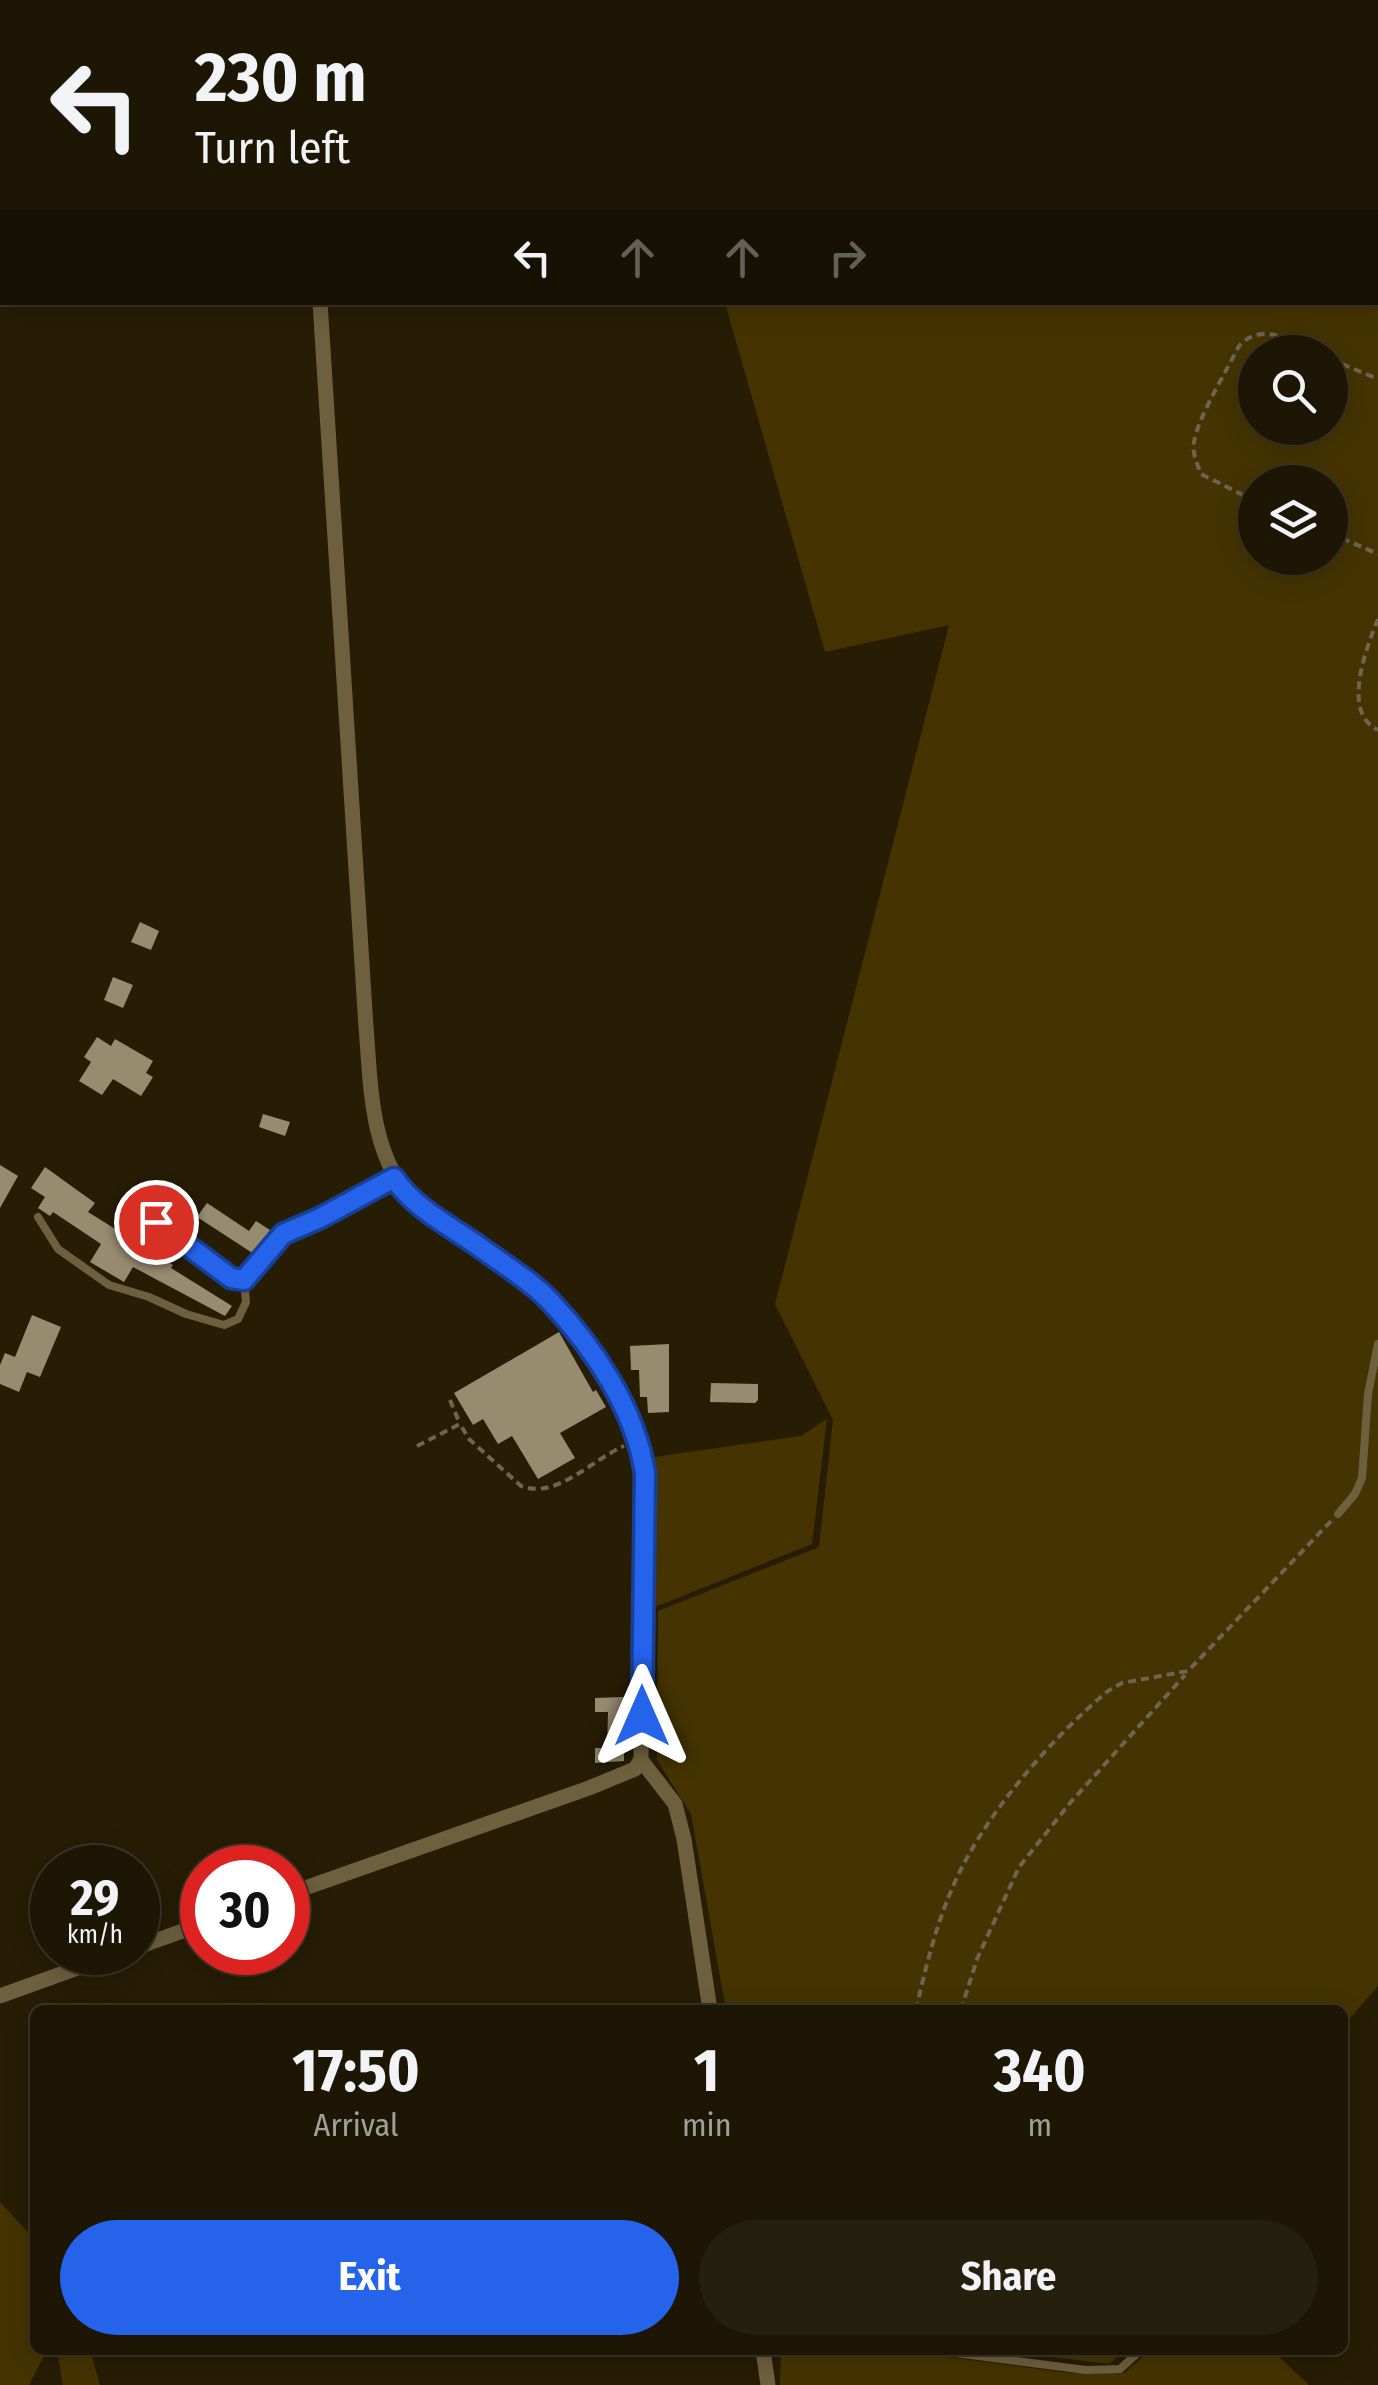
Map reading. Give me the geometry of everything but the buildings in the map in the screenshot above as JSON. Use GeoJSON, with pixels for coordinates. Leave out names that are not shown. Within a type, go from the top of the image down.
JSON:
{"type":"FeatureCollection","features":[{"type":"Feature","properties":{"kind":"street"},"geometry":{"type":"LineString","coordinates":[[310,1886],[635,1769],[641,1760],[645,1473],[637,1440],[613,1386],[577,1333],[548,1300],[413,1200],[394,1178],[386,1161],[373,1104],[366,1026],[320,305]]}},
{"type":"Feature","properties":{"kind":"street"},"geometry":{"type":"LineString","coordinates":[[641,1760],[675,1804],[684,1838],[709,2005]]}},
{"type":"Feature","properties":{"kind":"street"},"geometry":{"type":"LineString","coordinates":[[0,1996],[58,1975]]}},
{"type":"Feature","properties":{"kind":"street"},"geometry":{"type":"LineString","coordinates":[[764,2355],[768,2385]]}},
{"type":"Feature","properties":{"kind":"lane"},"geometry":{"type":"LineString","coordinates":[[38,1216],[58,1249],[109,1285],[224,1324],[238,1320],[246,1302],[244,1280],[283,1234],[394,1178]]}},
{"type":"Feature","properties":{"kind":"lane"},"geometry":{"type":"LineString","coordinates":[[156,1222],[231,1278],[244,1280]]}},
{"type":"Feature","properties":{"kind":"lane"},"geometry":{"type":"LineString","coordinates":[[1338,1514],[1362,1478],[1368,1394],[1378,1344]]}},
{"type":"Feature","properties":{"kind":"lane"},"geometry":{"type":"LineString","coordinates":[[970,2355],[1086,2370],[1120,2369],[1135,2355]]}},
{"type":"Feature","properties":{"kind":"path"},"geometry":{"type":"LineString","coordinates":[[1238,348],[1194,442],[1200,474],[1238,493]]}},
{"type":"Feature","properties":{"kind":"path"},"geometry":{"type":"LineString","coordinates":[[1348,366],[1378,379]]}},
{"type":"Feature","properties":{"kind":"path"},"geometry":{"type":"LineString","coordinates":[[1348,541],[1378,554]]}},
{"type":"Feature","properties":{"kind":"path"},"geometry":{"type":"LineString","coordinates":[[1378,619],[1358,694],[1358,712],[1368,726],[1378,730]]}},
{"type":"Feature","properties":{"kind":"path"},"geometry":{"type":"LineString","coordinates":[[450,1400],[469,1439],[521,1486],[532,1490],[557,1485],[602,1455],[637,1440]]}},
{"type":"Feature","properties":{"kind":"path"},"geometry":{"type":"LineString","coordinates":[[417,1446],[460,1424]]}},
{"type":"Feature","properties":{"kind":"path"},"geometry":{"type":"LineString","coordinates":[[963,2005],[977,1960],[1019,1868],[1070,1803],[1188,1671],[1338,1514]]}},
{"type":"Feature","properties":{"kind":"path"},"geometry":{"type":"LineString","coordinates":[[917,2005],[951,1890],[1004,1801],[1108,1691],[1122,1683],[1188,1671]]}},
{"type":"Feature","properties":{"kind":"shaded area"},"geometry":{"type":"Polygon","coordinates":[[[726,305],[1378,305],[1378,1986],[1348,2020],[1348,2005],[725,2005],[691,1814],[657,1760],[658,1611],[819,1547],[833,1420],[775,1304],[949,625],[825,652],[726,305]]]}},
{"type":"Feature","properties":{"kind":"shaded area"},"geometry":{"type":"Polygon","coordinates":[[[827,1419],[812,1544],[655,1607],[654,1457],[801,1436],[827,1419]]]}},
{"type":"Feature","properties":{"kind":"shaded area"},"geometry":{"type":"Polygon","coordinates":[[[0,2202],[30,2235],[30,2355],[44,2355],[29,2385],[0,2385],[0,2202]]]}},
{"type":"Feature","properties":{"kind":"shaded area"},"geometry":{"type":"Polygon","coordinates":[[[58,2355],[91,2355],[100,2385],[63,2385],[58,2355]]]}},
{"type":"Feature","properties":{"kind":"shaded area"},"geometry":{"type":"Polygon","coordinates":[[[781,2355],[931,2355],[1069,2373],[1124,2373],[1145,2355],[1277,2355],[1309,2385],[780,2385],[781,2355]]]}},
{"type":"Feature","properties":{"kind":"shaded area"},"geometry":{"type":"Polygon","coordinates":[[[1036,2355],[1119,2355],[1109,2364],[1036,2355]]]}},
{"type":"Feature","properties":{"kind":"route"},"geometry":{"type":"LineString","coordinates":[[156,1222],[231,1278],[244,1280],[283,1234],[394,1178],[413,1200],[548,1300],[577,1333],[613,1386],[641,1449],[645,1473],[642,1716]]}}]}
